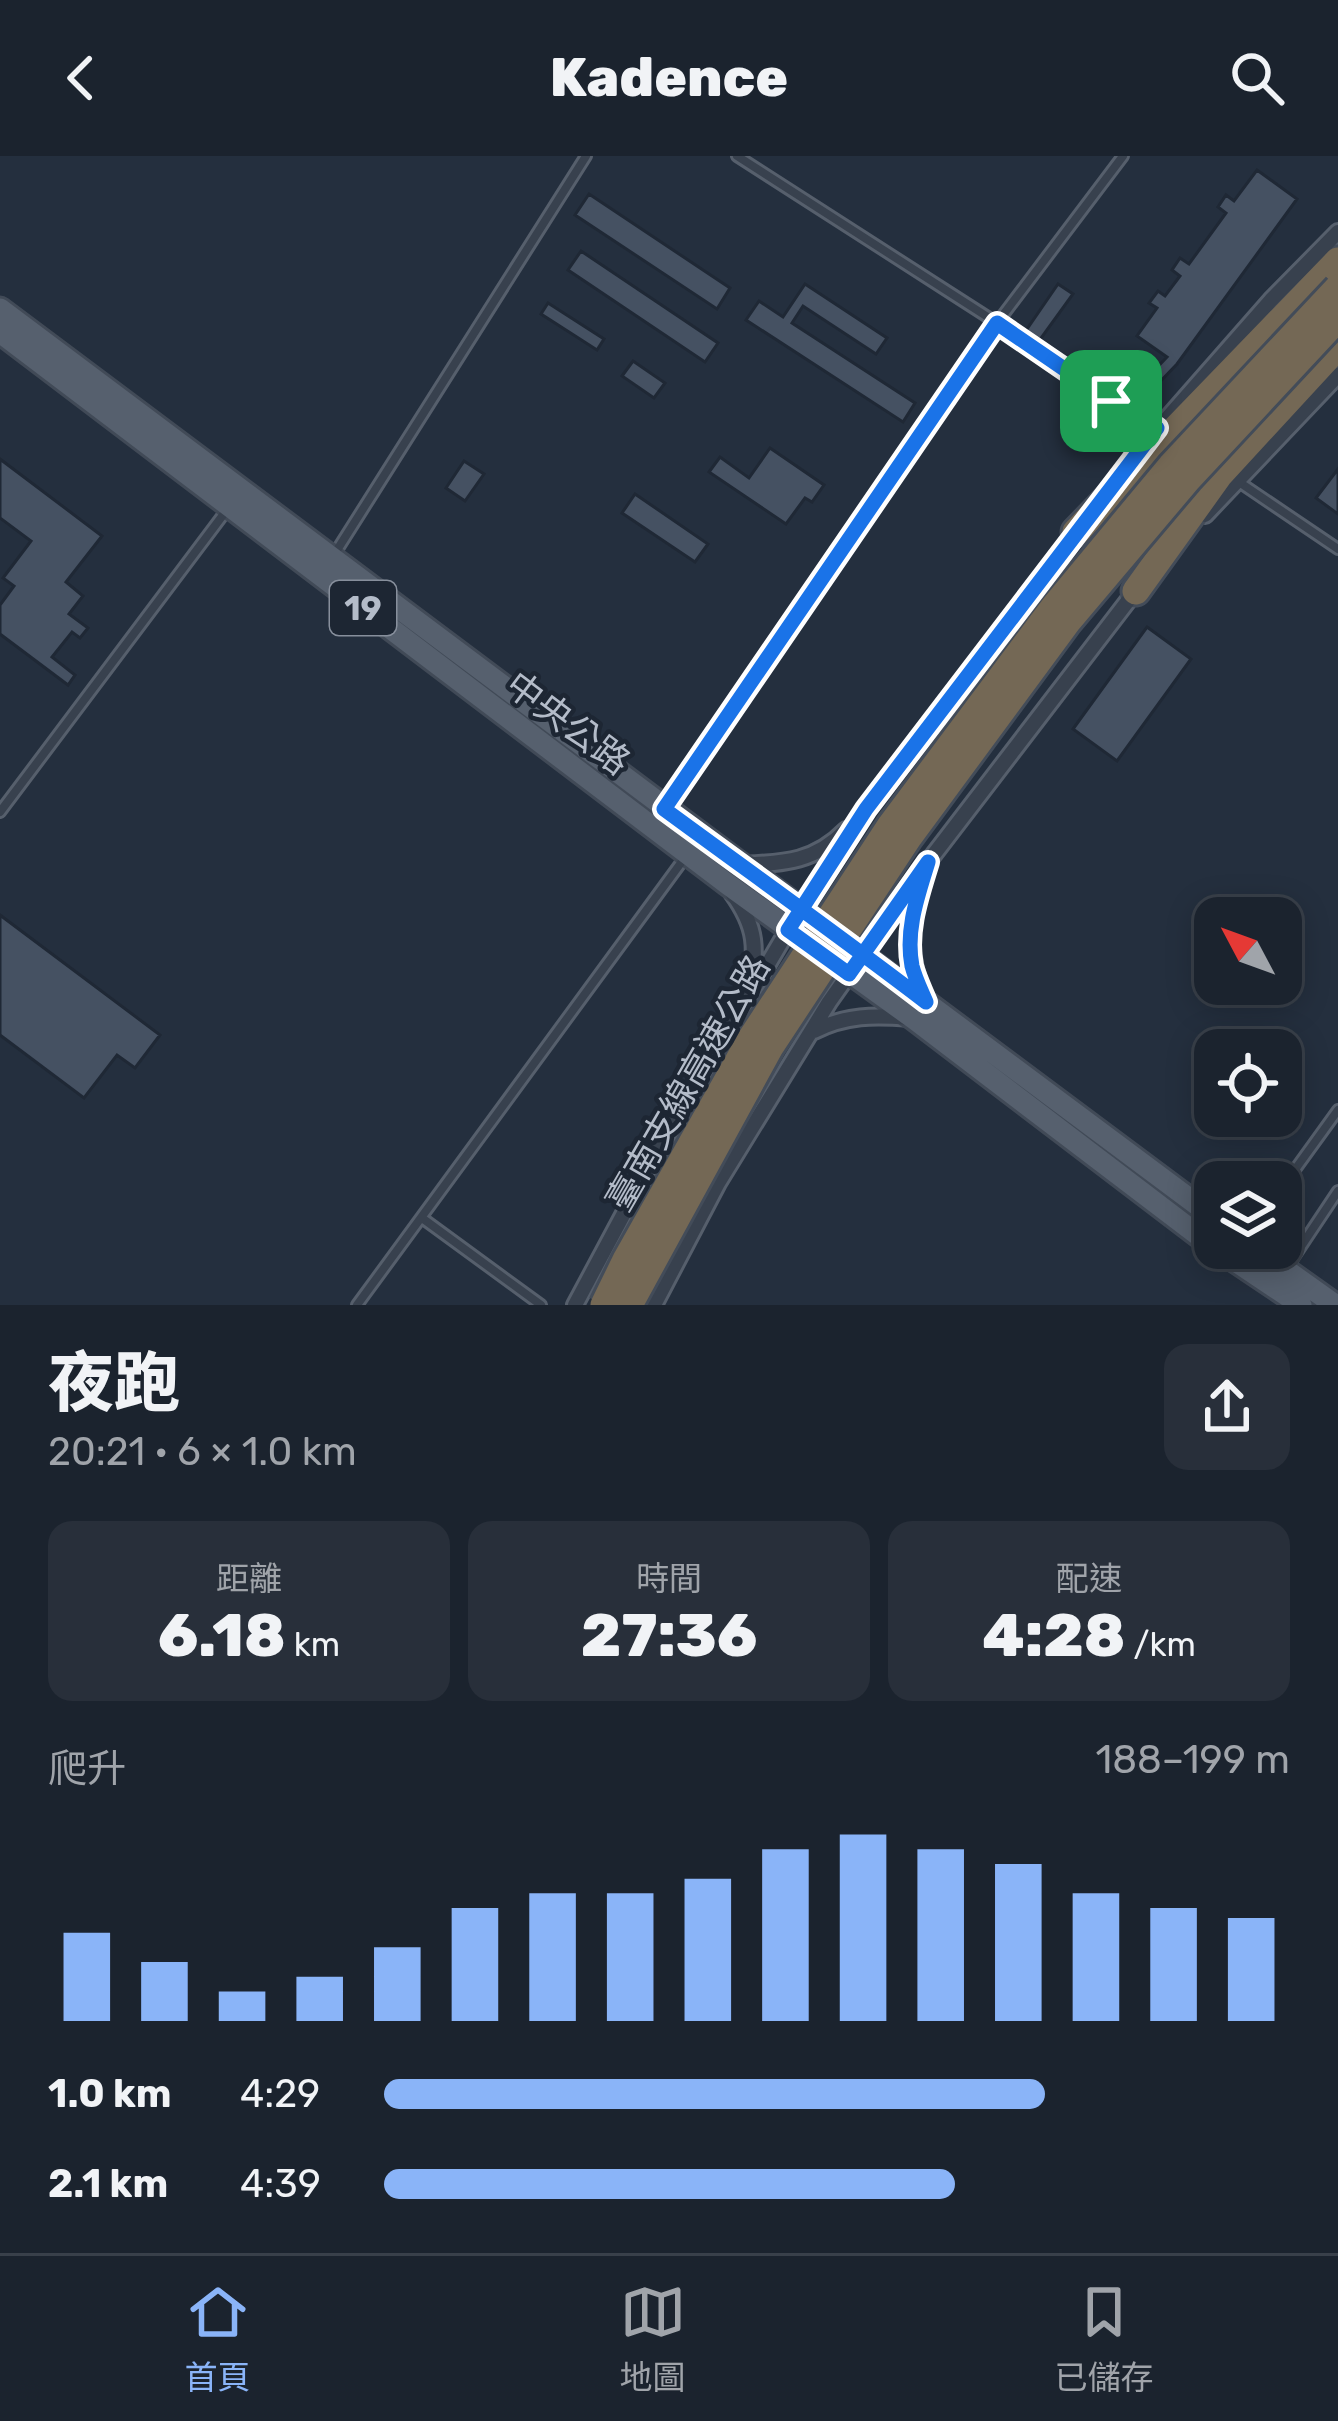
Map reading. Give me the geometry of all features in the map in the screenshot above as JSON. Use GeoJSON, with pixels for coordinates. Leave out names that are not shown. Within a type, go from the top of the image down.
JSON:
{"type":"FeatureCollection","features":[{"type":"Feature","properties":{"kind":"highway"},"geometry":{"type":"LineString","coordinates":[[1076,532],[1338,261]]}},
{"type":"Feature","properties":{"kind":"highway","name":"臺南支線高速公路"},"geometry":{"type":"LineString","coordinates":[[604,1305],[752,1037],[891,825],[1068,590],[1171,466],[1338,288]]}},
{"type":"Feature","properties":{"kind":"highway","name":"臺南支線高速公路"},"geometry":{"type":"LineString","coordinates":[[629,1305],[770,1047],[908,838],[1068,621],[1188,479],[1338,318]]}},
{"type":"Feature","properties":{"kind":"highway"},"geometry":{"type":"LineString","coordinates":[[1136,591],[1220,474],[1338,346]]}},
{"type":"Feature","properties":{"kind":"main road","name":"中央公路"},"geometry":{"type":"LineString","coordinates":[[0,309],[687,854],[802,908],[863,954],[920,1010],[1194,1231]]}},
{"type":"Feature","properties":{"kind":"main road","name":"中央公路"},"geometry":{"type":"LineString","coordinates":[[0,332],[235,499],[331,559],[664,809],[788,930],[849,974],[920,1010],[1194,1203]]}},
{"type":"Feature","properties":{"kind":"main road","name":"中央公路"},"geometry":{"type":"LineString","coordinates":[[1247,1269],[1301,1305]]}},
{"type":"Feature","properties":{"kind":"main road"},"geometry":{"type":"LineString","coordinates":[[1285,1270],[1335,1305]]}},
{"type":"Feature","properties":{"kind":"street"},"geometry":{"type":"LineString","coordinates":[[574,1305],[652,1161],[788,930],[866,809],[1157,428],[1338,232]]}},
{"type":"Feature","properties":{"kind":"street"},"geometry":{"type":"LineString","coordinates":[[655,1305],[718,1183],[809,1033],[928,862],[1136,591],[1338,375]]}},
{"type":"Feature","properties":{"kind":"street"},"geometry":{"type":"LineString","coordinates":[[748,999],[754,956],[750,920],[733,874],[796,861],[838,838],[866,809]]}},
{"type":"Feature","properties":{"kind":"street"},"geometry":{"type":"LineString","coordinates":[[809,1033],[842,1018],[920,1010],[910,946],[913,912],[928,862]]}},
{"type":"Feature","properties":{"kind":"lane"},"geometry":{"type":"LineString","coordinates":[[331,559],[586,156]]}},
{"type":"Feature","properties":{"kind":"lane"},"geometry":{"type":"LineString","coordinates":[[737,156],[1157,428]]}},
{"type":"Feature","properties":{"kind":"lane"},"geometry":{"type":"LineString","coordinates":[[664,809],[997,323],[1123,156]]}},
{"type":"Feature","properties":{"kind":"lane"},"geometry":{"type":"LineString","coordinates":[[1237,480],[1338,549]]}},
{"type":"Feature","properties":{"kind":"lane"},"geometry":{"type":"LineString","coordinates":[[0,812],[235,499]]}},
{"type":"Feature","properties":{"kind":"lane"},"geometry":{"type":"LineString","coordinates":[[357,1305],[687,854]]}},
{"type":"Feature","properties":{"kind":"lane"},"geometry":{"type":"LineString","coordinates":[[1301,1161],[1338,1110]]}},
{"type":"Feature","properties":{"kind":"lane"},"geometry":{"type":"LineString","coordinates":[[1285,1270],[1338,1191]]}},
{"type":"Feature","properties":{"kind":"lane"},"geometry":{"type":"LineString","coordinates":[[422,1218],[541,1305]]}},
{"type":"Feature","properties":{"kind":"building"},"geometry":{"type":"Polygon","coordinates":[[[1257,170],[1297,199],[1177,364],[1155,387],[1146,379],[1167,357],[1137,336],[1157,308],[1149,303],[1158,291],[1165,296],[1180,276],[1172,270],[1180,258],[1189,264],[1226,213],[1218,207],[1226,195],[1234,201],[1257,170]]]}},
{"type":"Feature","properties":{"kind":"building"},"geometry":{"type":"Polygon","coordinates":[[[589,194],[730,288],[717,309],[575,215],[589,194]]]}},
{"type":"Feature","properties":{"kind":"building"},"geometry":{"type":"Polygon","coordinates":[[[581,251],[718,343],[705,362],[568,270],[581,251]]]}},
{"type":"Feature","properties":{"kind":"building"},"geometry":{"type":"Polygon","coordinates":[[[805,284],[887,338],[876,354],[803,306],[792,323],[915,403],[903,422],[746,320],[759,301],[783,317],[805,284]]]}},
{"type":"Feature","properties":{"kind":"building"},"geometry":{"type":"Polygon","coordinates":[[[1058,284],[1073,294],[1039,341],[1025,332],[1058,284]]]}},
{"type":"Feature","properties":{"kind":"building"},"geometry":{"type":"Polygon","coordinates":[[[548,303],[604,339],[597,350],[541,314],[548,303]]]}},
{"type":"Feature","properties":{"kind":"building"},"geometry":{"type":"Polygon","coordinates":[[[633,361],[665,383],[654,398],[622,376],[633,361]]]}},
{"type":"Feature","properties":{"kind":"building"},"geometry":{"type":"Polygon","coordinates":[[[770,448],[824,485],[812,502],[805,498],[786,524],[709,472],[720,457],[749,478],[770,448]]]}},
{"type":"Feature","properties":{"kind":"building"},"geometry":{"type":"Polygon","coordinates":[[[0,459],[102,536],[66,582],[83,596],[69,614],[88,628],[80,638],[72,632],[52,657],[75,675],[68,685],[0,634],[0,605],[14,586],[3,578],[31,541],[0,518],[0,459]]]}},
{"type":"Feature","properties":{"kind":"building"},"geometry":{"type":"Polygon","coordinates":[[[464,461],[484,474],[465,501],[446,488],[464,461]]]}},
{"type":"Feature","properties":{"kind":"building"},"geometry":{"type":"Polygon","coordinates":[[[1338,469],[1338,514],[1316,498],[1338,469]]]}},
{"type":"Feature","properties":{"kind":"building"},"geometry":{"type":"Polygon","coordinates":[[[635,494],[708,544],[695,562],[622,513],[635,494]]]}},
{"type":"Feature","properties":{"kind":"building"},"geometry":{"type":"Polygon","coordinates":[[[1147,627],[1191,659],[1117,761],[1073,729],[1147,627]]]}},
{"type":"Feature","properties":{"kind":"building"},"geometry":{"type":"Polygon","coordinates":[[[0,915],[160,1035],[135,1068],[117,1055],[84,1098],[0,1035],[0,915]]]}},
{"type":"Feature","properties":{"kind":"route"},"geometry":{"type":"LineString","coordinates":[[1111,401],[997,323],[664,809],[802,908],[863,954],[926,1002],[910,946],[913,912],[928,862],[863,954],[849,974],[788,930],[802,908],[866,809],[1157,428],[1111,401]]}}]}
